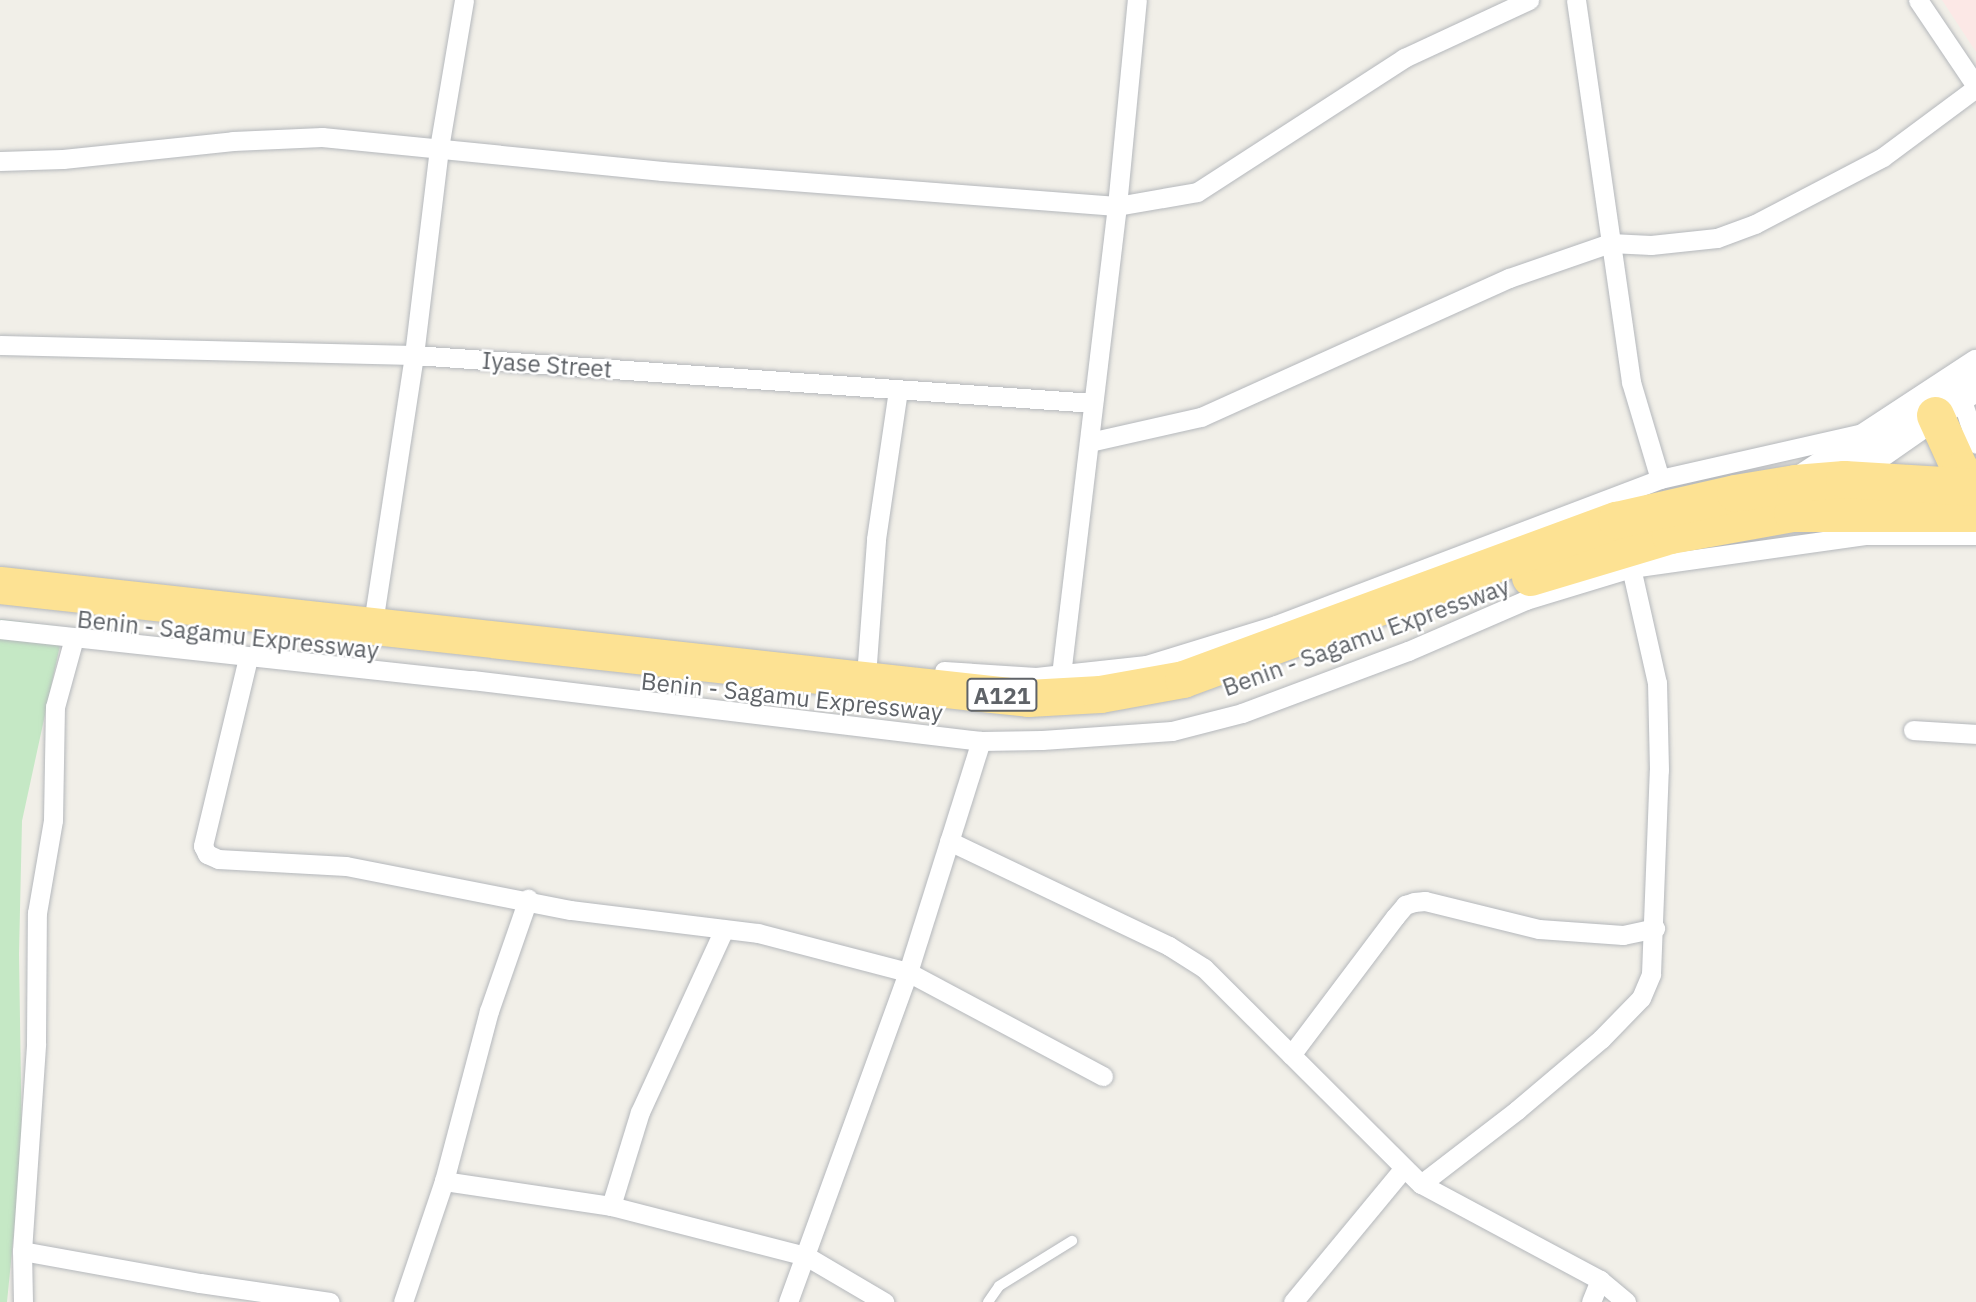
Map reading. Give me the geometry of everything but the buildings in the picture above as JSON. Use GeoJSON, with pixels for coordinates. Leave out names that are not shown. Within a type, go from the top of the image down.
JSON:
{"type":"FeatureCollection","features":[{"type":"Feature","properties":{"kind":"highway"},"geometry":{"type":"LineString","coordinates":[[1957,400],[1960,470],[1976,485]]}},
{"type":"Feature","properties":{"kind":"highway","name":"A121"},"geometry":{"type":"LineString","coordinates":[[0,585],[961,692],[1052,696],[1100,694],[1183,679],[1616,520],[1793,498],[1844,479],[1976,485]]}},
{"type":"Feature","properties":{"kind":"highway","name":"Benin - Sagamu Expressway"},"geometry":{"type":"LineString","coordinates":[[0,610],[989,719],[1054,719],[1129,710],[1207,694],[1555,568],[1670,535],[1696,544],[1793,498],[1976,513]]}},
{"type":"Feature","properties":{"kind":"main road"},"geometry":{"type":"LineString","coordinates":[[1793,498],[1878,429],[1976,364]]}},
{"type":"Feature","properties":{"kind":"main road"},"geometry":{"type":"LineString","coordinates":[[1844,479],[1957,400]]}},
{"type":"Feature","properties":{"kind":"street"},"geometry":{"type":"LineString","coordinates":[[375,610],[414,355],[439,148],[464,0]]}},
{"type":"Feature","properties":{"kind":"street"},"geometry":{"type":"LineString","coordinates":[[1061,675],[1117,206],[1137,0]]}},
{"type":"Feature","properties":{"kind":"street"},"geometry":{"type":"LineString","coordinates":[[0,161],[63,159],[233,141],[322,137],[676,172],[1117,206],[1197,192],[1404,58],[1529,0]]}},
{"type":"Feature","properties":{"kind":"street"},"geometry":{"type":"LineString","coordinates":[[1576,0],[1598,138],[1610,243],[1631,382],[1660,479]]}},
{"type":"Feature","properties":{"kind":"street"},"geometry":{"type":"LineString","coordinates":[[1090,442],[1201,417],[1509,278],[1610,243],[1651,245],[1717,238],[1755,224],[1883,157],[1976,87],[1919,0]]}},
{"type":"Feature","properties":{"kind":"street","name":"Iyase Street"},"geometry":{"type":"LineString","coordinates":[[0,345],[414,355],[1093,403]]}},
{"type":"Feature","properties":{"kind":"street"},"geometry":{"type":"LineString","coordinates":[[867,663],[876,539],[898,390]]}},
{"type":"Feature","properties":{"kind":"street"},"geometry":{"type":"LineString","coordinates":[[1957,400],[1976,444]]}},
{"type":"Feature","properties":{"kind":"street"},"geometry":{"type":"LineString","coordinates":[[0,569],[867,663],[990,675],[1061,675],[1146,665],[1212,647],[1660,479],[1878,429]]}},
{"type":"Feature","properties":{"kind":"street"},"geometry":{"type":"LineString","coordinates":[[0,629],[248,658],[485,681],[981,741],[1172,731],[1242,713],[1408,651],[1526,600],[1631,568],[1696,544],[1867,535],[1976,535]]}},
{"type":"Feature","properties":{"kind":"street"},"geometry":{"type":"LineString","coordinates":[[1421,1184],[1517,1110],[1601,1039],[1641,998],[1651,974],[1655,928],[1659,770],[1657,684],[1631,568]]}},
{"type":"Feature","properties":{"kind":"street"},"geometry":{"type":"LineString","coordinates":[[23,1302],[22,1251],[36,1043],[37,913],[53,820],[55,707],[74,638]]}},
{"type":"Feature","properties":{"kind":"street"},"geometry":{"type":"LineString","coordinates":[[248,658],[203,846],[207,854],[218,859],[346,866],[528,899],[571,910],[758,933],[908,972],[1103,1076]]}},
{"type":"Feature","properties":{"kind":"street"},"geometry":{"type":"LineString","coordinates":[[1913,730],[1976,734]]}},
{"type":"Feature","properties":{"kind":"street"},"geometry":{"type":"LineString","coordinates":[[788,1302],[807,1256],[908,972],[981,741]]}},
{"type":"Feature","properties":{"kind":"street"},"geometry":{"type":"LineString","coordinates":[[949,841],[1169,946],[1205,968],[1421,1184],[1600,1280],[1626,1302]]}},
{"type":"Feature","properties":{"kind":"street"},"geometry":{"type":"LineString","coordinates":[[402,1302],[444,1181],[489,1011],[528,899]]}},
{"type":"Feature","properties":{"kind":"street"},"geometry":{"type":"LineString","coordinates":[[1291,1055],[1395,917],[1405,905],[1413,902],[1425,901],[1539,929],[1623,935],[1655,928]]}},
{"type":"Feature","properties":{"kind":"street"},"geometry":{"type":"LineString","coordinates":[[611,1206],[640,1112],[724,929]]}},
{"type":"Feature","properties":{"kind":"street"},"geometry":{"type":"LineString","coordinates":[[1293,1302],[1404,1168]]}},
{"type":"Feature","properties":{"kind":"street"},"geometry":{"type":"LineString","coordinates":[[444,1181],[611,1206],[807,1256],[884,1302]]}},
{"type":"Feature","properties":{"kind":"street"},"geometry":{"type":"LineString","coordinates":[[22,1251],[200,1283],[330,1302]]}},
{"type":"Feature","properties":{"kind":"street"},"geometry":{"type":"LineString","coordinates":[[1591,1302],[1600,1280]]}},
{"type":"Feature","properties":{"kind":"lane"},"geometry":{"type":"LineString","coordinates":[[988,1302],[999,1286],[1072,1241]]}},
{"type":"Feature","properties":{"kind":"shaded area"},"geometry":{"type":"Polygon","coordinates":[[[1942,0],[1976,0],[1976,52],[1942,0]]]}},
{"type":"Feature","properties":{"kind":"green space"},"geometry":{"type":"Polygon","coordinates":[[[0,619],[64,627],[22,821],[19,954],[22,1151],[7,1302],[0,1302],[0,619]]]}}]}
